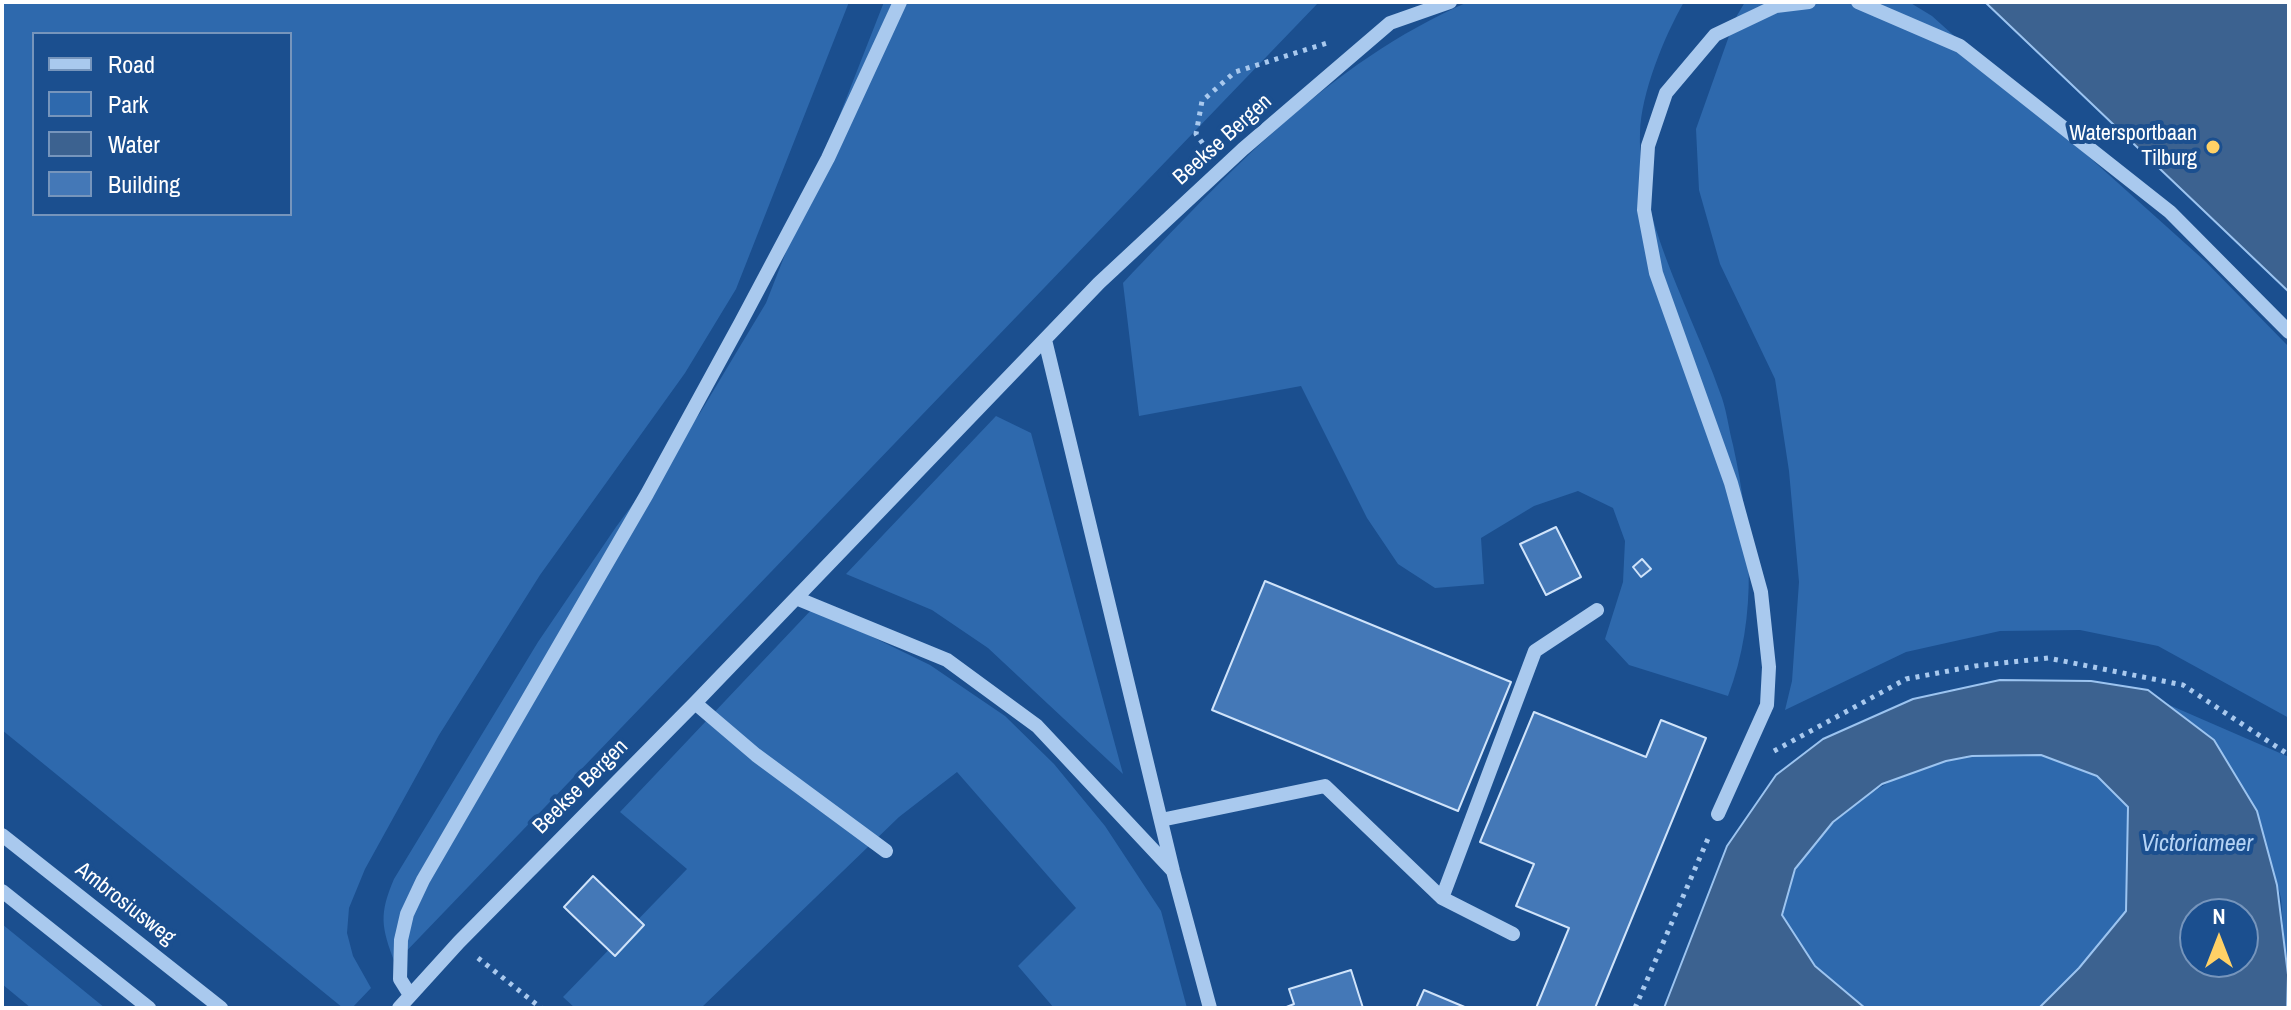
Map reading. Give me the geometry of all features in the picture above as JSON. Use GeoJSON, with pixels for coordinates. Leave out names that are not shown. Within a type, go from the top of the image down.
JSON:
{"type":"FeatureCollection","features":[{"type":"Feature","properties":{"kind":"street"},"geometry":{"type":"LineString","coordinates":[[410,995],[400,979],[401,940],[407,914],[423,880],[647,494],[741,322],[828,158],[900,2]]}},
{"type":"Feature","properties":{"kind":"street","name":"Beekse Bergen"},"geometry":{"type":"LineString","coordinates":[[399,1008],[459,942],[695,703],[1099,283],[1243,149],[1390,23],[1450,2]]}},
{"type":"Feature","properties":{"kind":"street"},"geometry":{"type":"LineString","coordinates":[[1718,814],[1767,705],[1769,667],[1761,592],[1731,483],[1656,273],[1644,210],[1648,146],[1666,93],[1715,35],[1776,6],[1809,2]]}},
{"type":"Feature","properties":{"kind":"street"},"geometry":{"type":"LineString","coordinates":[[1858,2],[1960,46],[2170,212],[2289,332]]}},
{"type":"Feature","properties":{"kind":"street"},"geometry":{"type":"LineString","coordinates":[[1045,340],[1173,871],[1210,1008]]}},
{"type":"Feature","properties":{"kind":"street"},"geometry":{"type":"LineString","coordinates":[[796,598],[947,660],[1037,726],[1173,871]]}},
{"type":"Feature","properties":{"kind":"street"},"geometry":{"type":"LineString","coordinates":[[1442,898],[1535,651],[1597,610]]}},
{"type":"Feature","properties":{"kind":"street"},"geometry":{"type":"LineString","coordinates":[[695,703],[756,755],[886,851]]}},
{"type":"Feature","properties":{"kind":"street"},"geometry":{"type":"LineString","coordinates":[[1161,820],[1325,786],[1442,898],[1513,934]]}},
{"type":"Feature","properties":{"kind":"street","name":"Ambrosiusweg"},"geometry":{"type":"LineString","coordinates":[[2,835],[221,1008]]}},
{"type":"Feature","properties":{"kind":"street"},"geometry":{"type":"LineString","coordinates":[[2,891],[149,1008]]}},
{"type":"Feature","properties":{"kind":"path"},"geometry":{"type":"LineString","coordinates":[[1243,149],[1206,148],[1196,134],[1202,101],[1235,72],[1333,41]]}},
{"type":"Feature","properties":{"kind":"path"},"geometry":{"type":"LineString","coordinates":[[1772,752],[1906,679],[1975,666],[2048,658],[2183,685],[2289,755]]}},
{"type":"Feature","properties":{"kind":"path"},"geometry":{"type":"LineString","coordinates":[[1635,1008],[1718,814]]}},
{"type":"Feature","properties":{"kind":"path"},"geometry":{"type":"LineString","coordinates":[[459,942],[541,1008]]}},
{"type":"Feature","properties":{"kind":"green space"},"geometry":{"type":"Polygon","coordinates":[[[2,2],[849,2],[736,289],[685,373],[540,575],[439,735],[365,869],[349,908],[347,933],[353,956],[371,988],[352,1008],[343,1008],[2,730],[2,2]]]}},
{"type":"Feature","properties":{"kind":"green space"},"geometry":{"type":"Polygon","coordinates":[[[884,2],[1319,2],[395,963],[384,921],[386,902],[394,879],[538,642],[616,527],[700,413],[766,303],[884,2]]]}},
{"type":"Feature","properties":{"kind":"green space"},"geometry":{"type":"Polygon","coordinates":[[[1468,2],[1684,2],[1662,48],[1644,101],[1640,133],[1642,166],[1658,234],[1722,398],[1739,476],[1748,540],[1748,603],[1738,666],[1728,696],[1629,665],[1605,639],[1623,582],[1625,541],[1613,508],[1578,491],[1534,506],[1481,538],[1484,584],[1435,588],[1398,564],[1367,518],[1301,386],[1139,416],[1123,283],[1241,163],[1324,89],[1417,27],[1468,2]]]}},
{"type":"Feature","properties":{"kind":"green space"},"geometry":{"type":"Polygon","coordinates":[[[1745,2],[1909,2],[1932,16],[2206,262],[2289,347],[2289,718],[2158,646],[2080,630],[2000,631],[1906,652],[1785,710],[1792,681],[1799,582],[1789,471],[1775,379],[1720,264],[1699,190],[1696,129],[1735,19],[1745,2]]]}},
{"type":"Feature","properties":{"kind":"green space"},"geometry":{"type":"Polygon","coordinates":[[[996,416],[1031,433],[1123,774],[988,648],[932,610],[846,574],[996,416]]]}},
{"type":"Feature","properties":{"kind":"green space"},"geometry":{"type":"Polygon","coordinates":[[[813,608],[930,665],[1005,716],[1054,764],[1105,826],[1161,911],[1187,1008],[1054,1008],[1018,966],[1076,908],[957,772],[899,817],[701,1008],[575,1008],[563,997],[687,869],[620,812],[813,608]]]}},
{"type":"Feature","properties":{"kind":"green space"},"geometry":{"type":"Polygon","coordinates":[[[2167,704],[2289,757],[2289,1008],[2281,898],[2257,811],[2167,704]]]}},
{"type":"Feature","properties":{"kind":"green space"},"geometry":{"type":"Polygon","coordinates":[[[2041,755],[2097,776],[2128,807],[2126,911],[2079,968],[2039,1008],[1865,1008],[1815,966],[1781,915],[1797,868],[1812,847],[1850,808],[1897,778],[1947,760],[1973,756],[2041,755]]]}},
{"type":"Feature","properties":{"kind":"green space"},"geometry":{"type":"Polygon","coordinates":[[[2,924],[105,1008],[31,1008],[2,984],[2,924]]]}},
{"type":"Feature","properties":{"kind":"water","name":"Watersportbaan Tilburg"},"geometry":{"type":"Polygon","coordinates":[[[1985,2],[2289,2],[2289,292],[1985,2]]]}},
{"type":"Feature","properties":{"kind":"water","name":"Victoriameer"},"geometry":{"type":"Polygon","coordinates":[[[2000,680],[2091,681],[2148,690],[2214,740],[2257,811],[2277,885],[2288,975],[2287,1008],[2039,1008],[2079,968],[2126,911],[2128,807],[2097,776],[2041,755],[1972,756],[1946,761],[1882,784],[1833,822],[1795,869],[1782,915],[1815,966],[1865,1008],[1664,1008],[1727,846],[1776,775],[1823,739],[1913,699],[2000,680]]]}},
{"type":"Feature","properties":{"kind":"building"},"geometry":{"type":"Polygon","coordinates":[[[1556,527],[1581,577],[1546,595],[1520,544],[1556,527]]]}},
{"type":"Feature","properties":{"kind":"building"},"geometry":{"type":"Polygon","coordinates":[[[1642,559],[1651,569],[1641,577],[1633,567],[1642,559]]]}},
{"type":"Feature","properties":{"kind":"building"},"geometry":{"type":"Polygon","coordinates":[[[1265,581],[1511,682],[1458,811],[1212,710],[1265,581]]]}},
{"type":"Feature","properties":{"kind":"building"},"geometry":{"type":"Polygon","coordinates":[[[1534,712],[1646,757],[1661,720],[1706,738],[1595,1008],[1536,1008],[1569,928],[1516,906],[1534,864],[1480,842],[1534,712]]]}},
{"type":"Feature","properties":{"kind":"building"},"geometry":{"type":"Polygon","coordinates":[[[593,876],[644,925],[615,956],[564,907],[593,876]]]}},
{"type":"Feature","properties":{"kind":"building"},"geometry":{"type":"Polygon","coordinates":[[[1351,970],[1363,1008],[1284,1008],[1294,1004],[1289,989],[1351,970]]]}},
{"type":"Feature","properties":{"kind":"building"},"geometry":{"type":"Polygon","coordinates":[[[1424,990],[1467,1008],[1416,1008],[1424,990]]]}},
{"type":"Feature","properties":{"kind":"place","name":"Watersportbaan Tilburg"},"geometry":{"type":"Point","coordinates":[2213,147]}}]}
